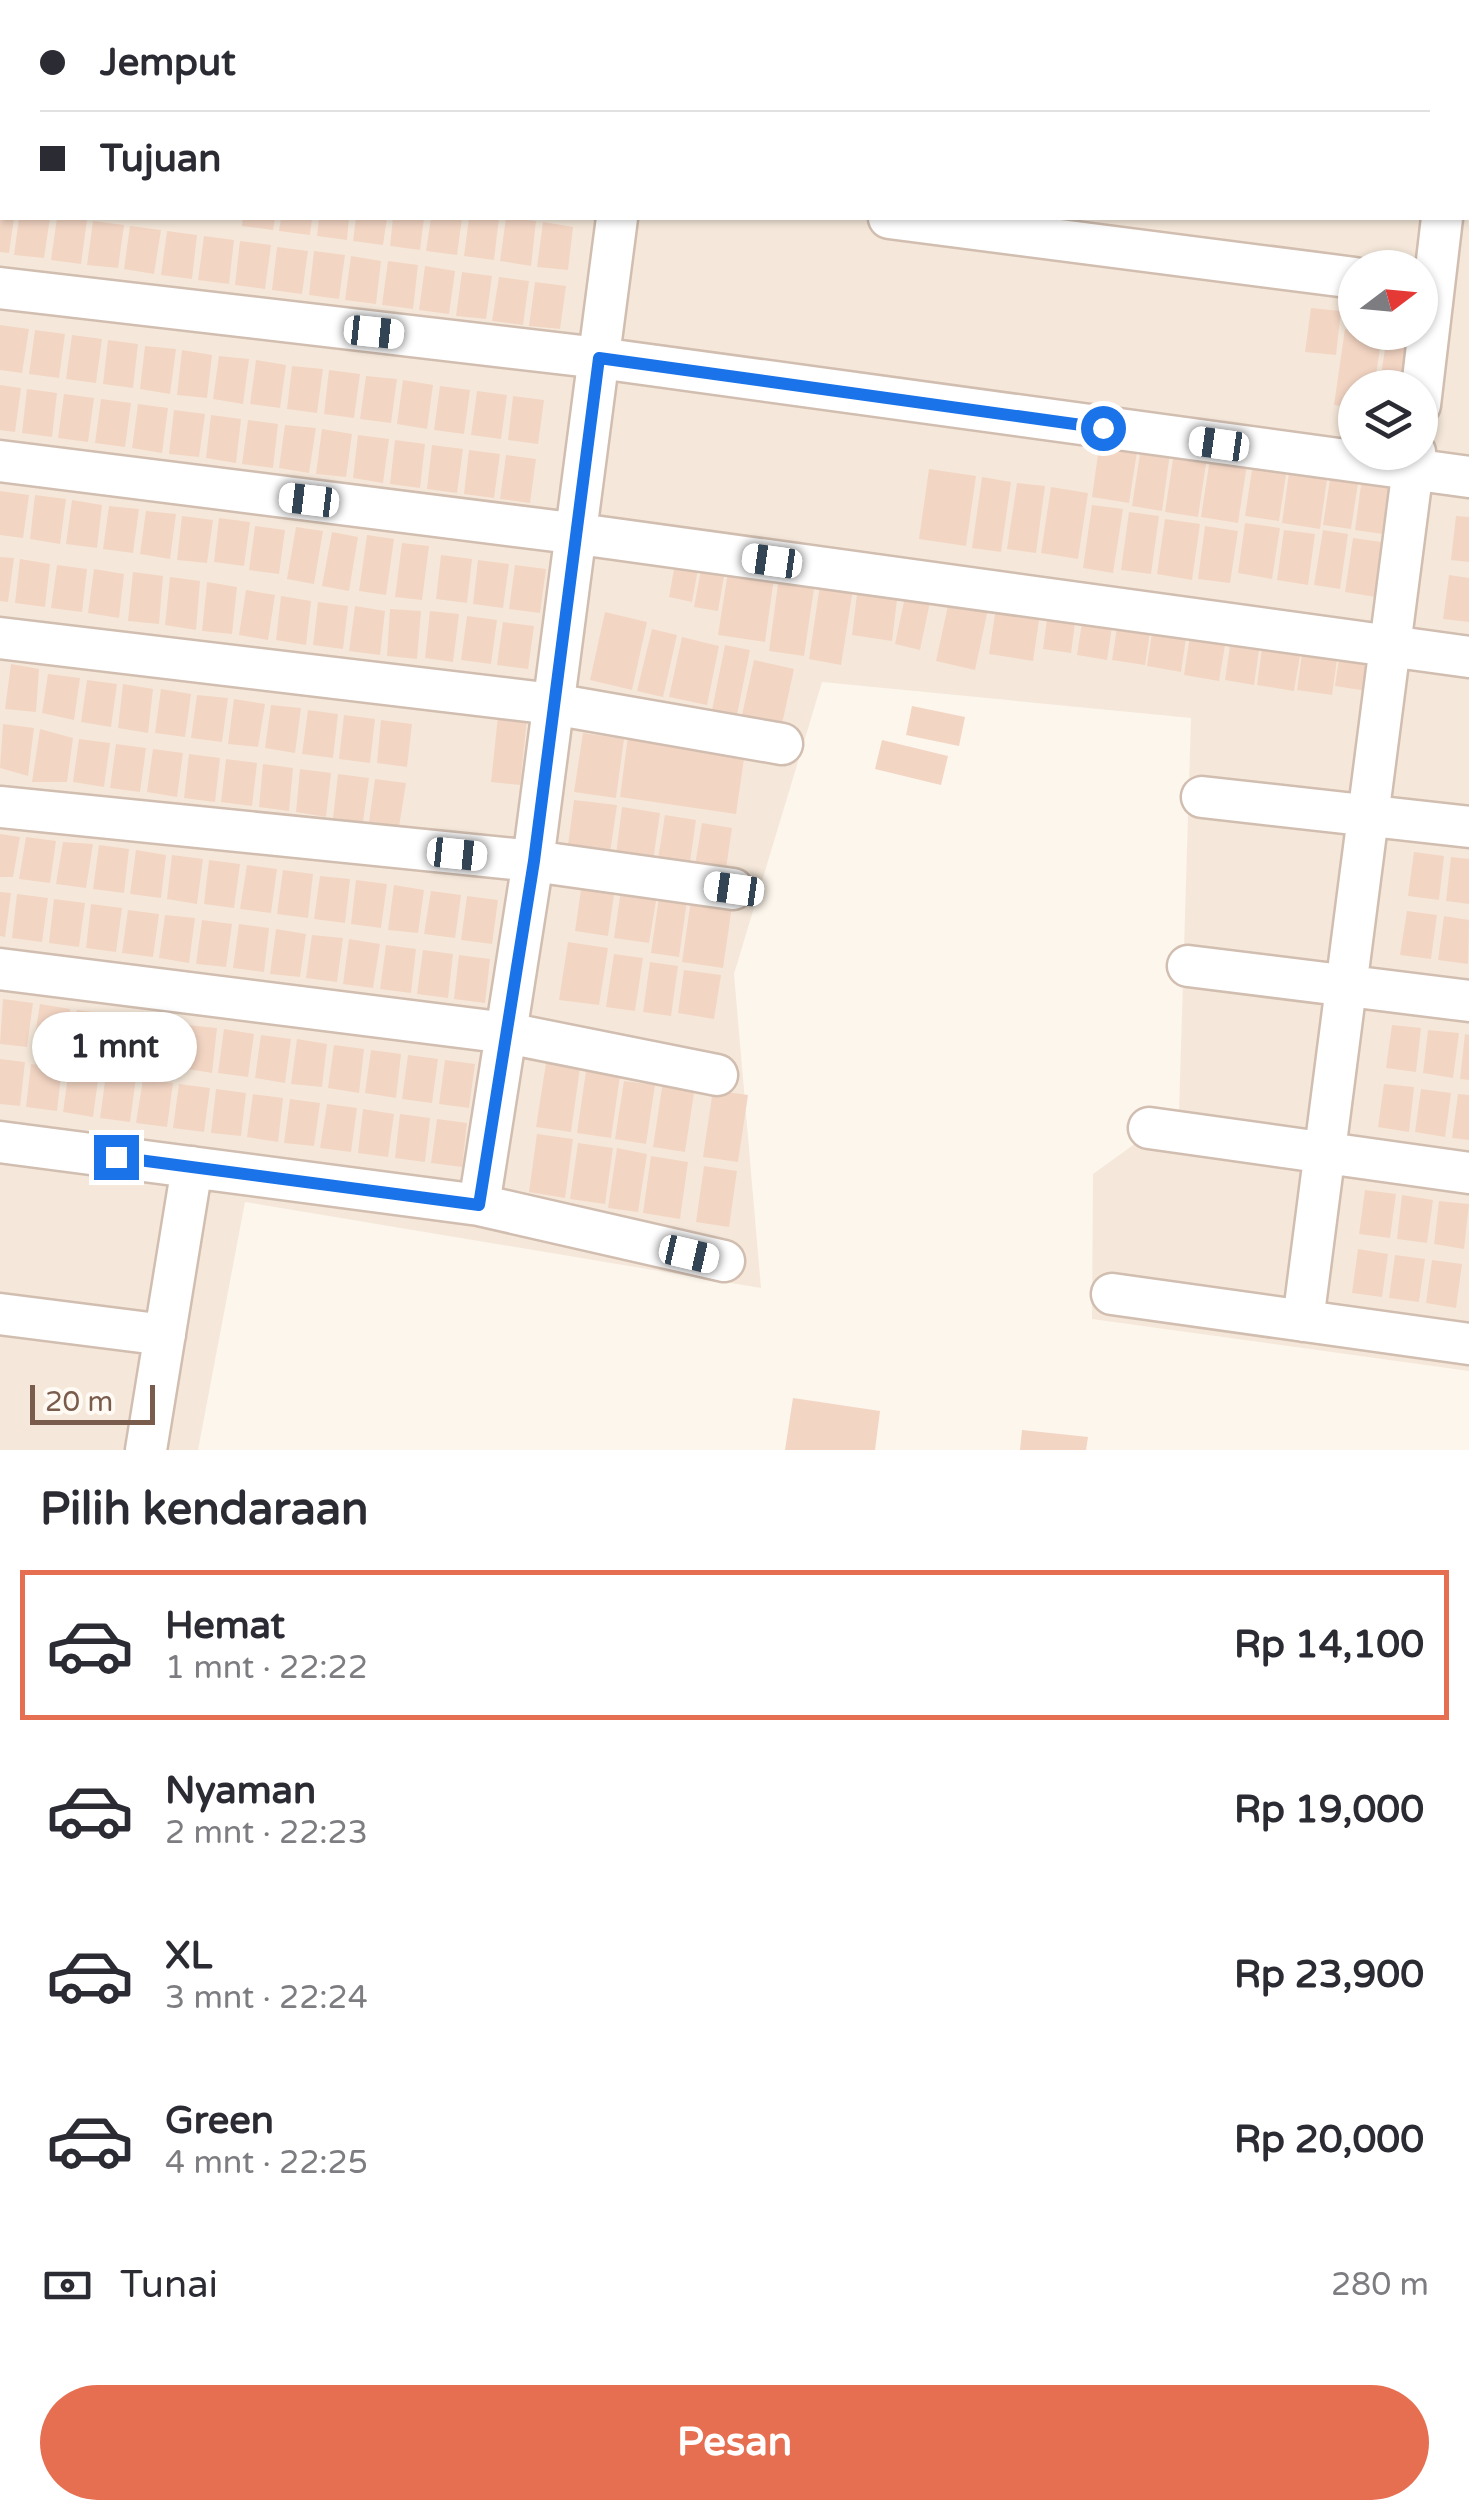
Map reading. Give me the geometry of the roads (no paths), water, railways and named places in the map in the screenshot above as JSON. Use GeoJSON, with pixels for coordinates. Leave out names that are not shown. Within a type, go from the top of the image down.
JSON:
{"type":"FeatureCollection","features":[{"type":"Feature","properties":{"kind":"street"},"geometry":{"type":"LineString","coordinates":[[479,1205],[534,861],[617,220]]}},
{"type":"Feature","properties":{"kind":"street"},"geometry":{"type":"LineString","coordinates":[[905,220],[1338,276]]}},
{"type":"Feature","properties":{"kind":"street"},"geometry":{"type":"LineString","coordinates":[[1426,370],[1440,290],[1442,220]]}},
{"type":"Feature","properties":{"kind":"street"},"geometry":{"type":"LineString","coordinates":[[0,288],[599,358],[1338,451]]}},
{"type":"Feature","properties":{"kind":"street"},"geometry":{"type":"LineString","coordinates":[[0,461],[579,534],[1469,657]]}},
{"type":"Feature","properties":{"kind":"street"},"geometry":{"type":"LineString","coordinates":[[1438,468],[1469,477]]}},
{"type":"Feature","properties":{"kind":"street"},"geometry":{"type":"LineString","coordinates":[[1302,1321],[1413,470]]}},
{"type":"Feature","properties":{"kind":"street"},"geometry":{"type":"LineString","coordinates":[[0,638],[553,704],[782,744]]}},
{"type":"Feature","properties":{"kind":"street"},"geometry":{"type":"LineString","coordinates":[[1202,796],[1469,827]]}},
{"type":"Feature","properties":{"kind":"street"},"geometry":{"type":"LineString","coordinates":[[0,807],[534,861],[734,889]]}},
{"type":"Feature","properties":{"kind":"street"},"geometry":{"type":"LineString","coordinates":[[1188,966],[1469,1001]]}},
{"type":"Feature","properties":{"kind":"street"},"geometry":{"type":"LineString","coordinates":[[0,969],[507,1033],[718,1075]]}},
{"type":"Feature","properties":{"kind":"street"},"geometry":{"type":"LineString","coordinates":[[1149,1128],[1469,1172]]}},
{"type":"Feature","properties":{"kind":"street"},"geometry":{"type":"LineString","coordinates":[[0,1142],[479,1205],[724,1262]]}},
{"type":"Feature","properties":{"kind":"street"},"geometry":{"type":"LineString","coordinates":[[146,1450],[192,1167]]}},
{"type":"Feature","properties":{"kind":"street"},"geometry":{"type":"LineString","coordinates":[[1112,1294],[1469,1344]]}},
{"type":"Feature","properties":{"kind":"street"},"geometry":{"type":"LineString","coordinates":[[0,1314],[165,1335]]}}]}
